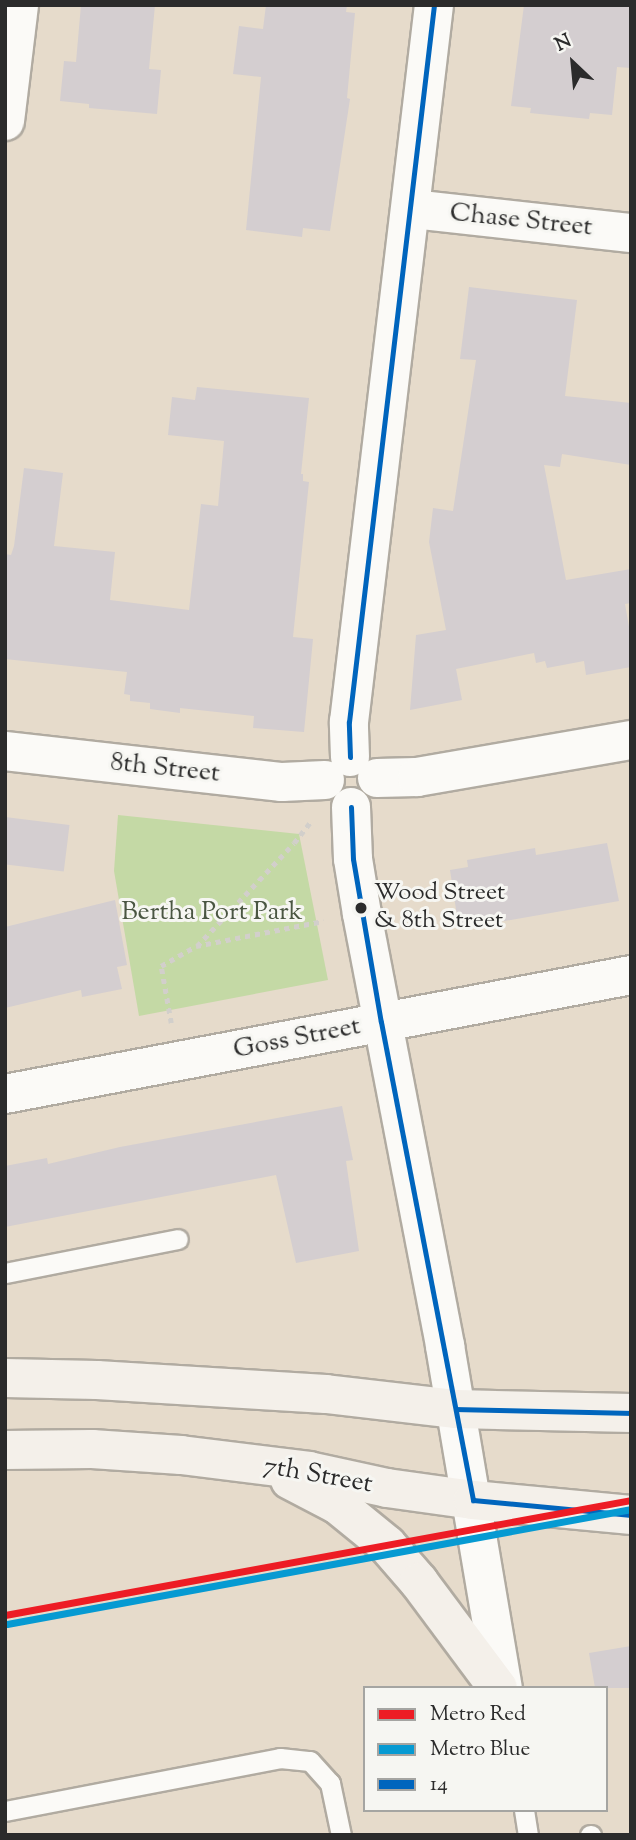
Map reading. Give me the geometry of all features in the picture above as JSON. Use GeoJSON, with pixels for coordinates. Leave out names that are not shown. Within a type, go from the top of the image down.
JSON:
{"type":"FeatureCollection","features":[{"type":"Feature","properties":{"kind":"main road"},"geometry":{"type":"LineString","coordinates":[[5,1378],[97,1380],[326,1394],[456,1409],[631,1413]]}},
{"type":"Feature","properties":{"kind":"main road","name":"7th Street"},"geometry":{"type":"LineString","coordinates":[[5,1450],[92,1449],[181,1455],[472,1500],[631,1515]]}},
{"type":"Feature","properties":{"kind":"main road"},"geometry":{"type":"LineString","coordinates":[[264,1466],[338,1505],[387,1545],[419,1582],[498,1686]]}},
{"type":"Feature","properties":{"kind":"street"},"geometry":{"type":"LineString","coordinates":[[5,121],[19,5]]}},
{"type":"Feature","properties":{"kind":"street"},"geometry":{"type":"LineString","coordinates":[[434,5],[412,209],[349,722],[347,784],[353,859],[362,914],[456,1409],[500,1686]]}},
{"type":"Feature","properties":{"kind":"street","name":"Chase Street"},"geometry":{"type":"LineString","coordinates":[[412,209],[631,233]]}},
{"type":"Feature","properties":{"kind":"street","name":"8th Street"},"geometry":{"type":"LineString","coordinates":[[5,751],[282,782],[347,784],[417,777],[631,740]]}},
{"type":"Feature","properties":{"kind":"street","name":"Goss Street"},"geometry":{"type":"LineString","coordinates":[[5,1094],[631,975]]}},
{"type":"Feature","properties":{"kind":"lane"},"geometry":{"type":"LineString","coordinates":[[5,1273],[178,1239]]}},
{"type":"Feature","properties":{"kind":"lane"},"geometry":{"type":"LineString","coordinates":[[5,1811],[280,1758],[310,1761],[330,1783],[341,1835]]}},
{"type":"Feature","properties":{"kind":"lane"},"geometry":{"type":"LineString","coordinates":[[524,1812],[528,1835]]}},
{"type":"Feature","properties":{"kind":"path"},"geometry":{"type":"LineString","coordinates":[[178,1062],[160,966],[196,946],[347,784]]}},
{"type":"Feature","properties":{"kind":"path"},"geometry":{"type":"LineString","coordinates":[[196,946],[362,914]]}},
{"type":"Feature","properties":{"kind":"green space","name":"Bertha Port Park"},"geometry":{"type":"Polygon","coordinates":[[[118,815],[299,834],[328,980],[139,1016],[114,871],[118,815]]]}},
{"type":"Feature","properties":{"kind":"building"},"geometry":{"type":"Polygon","coordinates":[[[81,5],[155,5],[149,69],[161,70],[157,114],[89,108],[89,104],[60,101],[64,61],[76,62],[81,5]]]}},
{"type":"Feature","properties":{"kind":"building"},"geometry":{"type":"Polygon","coordinates":[[[266,5],[347,5],[346,12],[355,13],[347,98],[350,99],[330,231],[303,228],[302,237],[246,230],[261,77],[233,74],[239,26],[263,29],[266,5]]]}},
{"type":"Feature","properties":{"kind":"building"},"geometry":{"type":"Polygon","coordinates":[[[524,5],[631,5],[631,68],[617,67],[612,115],[590,113],[589,119],[530,113],[531,108],[511,106],[524,5]]]}},
{"type":"Feature","properties":{"kind":"building"},"geometry":{"type":"Polygon","coordinates":[[[469,287],[577,300],[565,396],[631,403],[631,465],[562,454],[560,467],[544,465],[566,580],[631,569],[631,603],[625,604],[631,638],[631,667],[586,675],[584,661],[547,668],[545,661],[536,663],[534,653],[456,669],[462,700],[410,710],[416,635],[446,630],[429,542],[433,508],[453,511],[476,360],[460,359],[469,287]]]}},
{"type":"Feature","properties":{"kind":"building"},"geometry":{"type":"Polygon","coordinates":[[[197,387],[309,398],[301,474],[303,481],[309,482],[293,637],[313,639],[304,732],[253,728],[254,716],[180,708],[180,713],[150,709],[150,703],[130,701],[130,695],[124,694],[127,672],[5,659],[5,554],[11,555],[14,546],[24,468],[63,473],[54,546],[115,552],[110,600],[189,610],[201,504],[218,506],[224,441],[168,435],[172,397],[195,400],[197,387]]]}},
{"type":"Feature","properties":{"kind":"building"},"geometry":{"type":"Polygon","coordinates":[[[5,817],[70,825],[64,872],[5,864],[5,817]]]}},
{"type":"Feature","properties":{"kind":"building"},"geometry":{"type":"Polygon","coordinates":[[[607,843],[619,901],[459,929],[450,870],[468,867],[467,860],[535,848],[536,855],[607,843]]]}},
{"type":"Feature","properties":{"kind":"building"},"geometry":{"type":"Polygon","coordinates":[[[115,900],[127,965],[117,967],[122,989],[82,997],[81,990],[5,1008],[5,927],[115,900]]]}},
{"type":"Feature","properties":{"kind":"building"},"geometry":{"type":"Polygon","coordinates":[[[342,1106],[353,1160],[346,1161],[359,1251],[296,1263],[276,1175],[5,1227],[5,1166],[47,1158],[48,1164],[120,1147],[342,1106]]]}},
{"type":"Feature","properties":{"kind":"building"},"geometry":{"type":"Polygon","coordinates":[[[631,1646],[631,1688],[595,1686],[589,1653],[631,1646]]]}},
{"type":"Feature","properties":{"kind":"metro line","name":"Red"},"geometry":{"type":"LineString","coordinates":[[5,1615],[631,1500]]}},
{"type":"Feature","properties":{"kind":"metro line","name":"Blue"},"geometry":{"type":"LineString","coordinates":[[7,1624],[631,1509]]}},
{"type":"Feature","properties":{"kind":"transit line","name":"14"},"geometry":{"type":"LineString","coordinates":[[350,757],[349,722],[434,5]]}},
{"type":"Feature","properties":{"kind":"transit line","name":"14"},"geometry":{"type":"LineString","coordinates":[[351,807],[353,859],[381,1022],[473,1500],[631,1515]]}},
{"type":"Feature","properties":{"kind":"transit line","name":"14"},"geometry":{"type":"LineString","coordinates":[[456,1409],[631,1413]]}},
{"type":"Feature","properties":{"kind":"place","name":"Wood Street & 8th Street"},"geometry":{"type":"Point","coordinates":[361,908]}}]}
